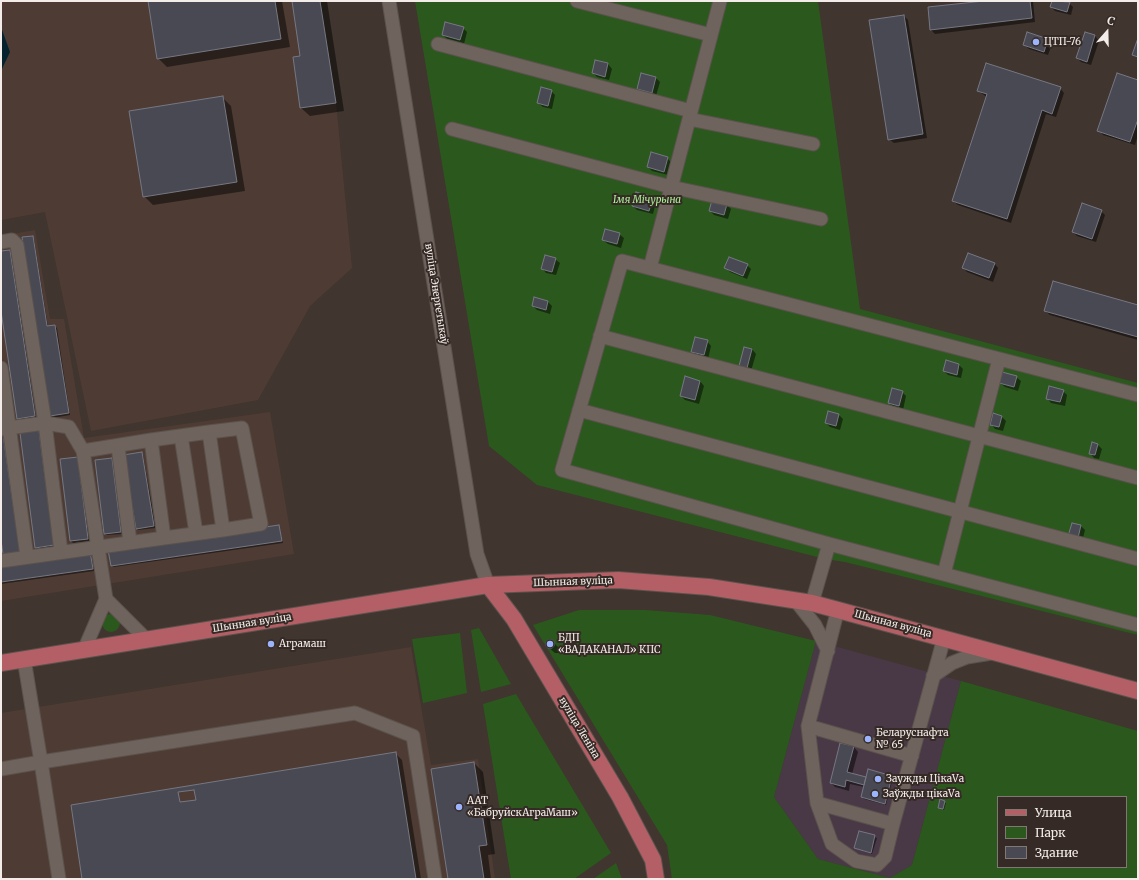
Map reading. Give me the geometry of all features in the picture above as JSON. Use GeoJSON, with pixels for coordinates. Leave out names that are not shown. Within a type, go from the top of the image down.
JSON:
{"type":"FeatureCollection","features":[{"type":"Feature","properties":{"kind":"main road","name":"Шынная вуліца"},"geometry":{"type":"LineString","coordinates":[[1,663],[488,585],[618,580],[709,587],[838,609],[1138,691]]}},
{"type":"Feature","properties":{"kind":"main road","name":"вуліца Леніна"},"geometry":{"type":"LineString","coordinates":[[488,585],[514,619],[620,797],[653,860],[656,879]]}},
{"type":"Feature","properties":{"kind":"street","name":"вуліца Энергетыкаў"},"geometry":{"type":"LineString","coordinates":[[389,1],[477,554],[488,585]]}},
{"type":"Feature","properties":{"kind":"street"},"geometry":{"type":"LineString","coordinates":[[576,1],[711,35]]}},
{"type":"Feature","properties":{"kind":"street"},"geometry":{"type":"LineString","coordinates":[[650,268],[720,1]]}},
{"type":"Feature","properties":{"kind":"street"},"geometry":{"type":"LineString","coordinates":[[438,44],[690,115],[813,144]]}},
{"type":"Feature","properties":{"kind":"street"},"geometry":{"type":"LineString","coordinates":[[452,129],[671,188],[821,219]]}},
{"type":"Feature","properties":{"kind":"street"},"geometry":{"type":"LineString","coordinates":[[1,242],[12,240],[17,245],[45,423],[61,552]]}},
{"type":"Feature","properties":{"kind":"street"},"geometry":{"type":"LineString","coordinates":[[1138,395],[622,261],[562,470],[829,544],[1138,625]]}},
{"type":"Feature","properties":{"kind":"street"},"geometry":{"type":"LineString","coordinates":[[600,336],[1138,478]]}},
{"type":"Feature","properties":{"kind":"street"},"geometry":{"type":"LineString","coordinates":[[944,574],[999,359]]}},
{"type":"Feature","properties":{"kind":"street"},"geometry":{"type":"LineString","coordinates":[[1,368],[6,428],[27,557]]}},
{"type":"Feature","properties":{"kind":"street"},"geometry":{"type":"LineString","coordinates":[[579,410],[1138,559]]}},
{"type":"Feature","properties":{"kind":"street"},"geometry":{"type":"LineString","coordinates":[[6,428],[45,423],[69,427],[83,451],[106,599],[84,650]]}},
{"type":"Feature","properties":{"kind":"street"},"geometry":{"type":"LineString","coordinates":[[1,561],[261,524],[242,428],[83,451]]}},
{"type":"Feature","properties":{"kind":"street"},"geometry":{"type":"LineString","coordinates":[[209,432],[223,530]]}},
{"type":"Feature","properties":{"kind":"street"},"geometry":{"type":"LineString","coordinates":[[181,436],[196,533]]}},
{"type":"Feature","properties":{"kind":"street"},"geometry":{"type":"LineString","coordinates":[[151,440],[164,538]]}},
{"type":"Feature","properties":{"kind":"street"},"geometry":{"type":"LineString","coordinates":[[118,446],[130,542]]}},
{"type":"Feature","properties":{"kind":"street"},"geometry":{"type":"LineString","coordinates":[[828,651],[804,602],[829,544]]}},
{"type":"Feature","properties":{"kind":"street"},"geometry":{"type":"LineString","coordinates":[[106,599],[147,640]]}},
{"type":"Feature","properties":{"kind":"street"},"geometry":{"type":"LineString","coordinates":[[838,609],[808,726],[817,803],[832,844],[856,861],[877,865],[885,857],[944,638]]}},
{"type":"Feature","properties":{"kind":"street"},"geometry":{"type":"LineString","coordinates":[[933,676],[952,663],[967,657],[997,652]]}},
{"type":"Feature","properties":{"kind":"street"},"geometry":{"type":"LineString","coordinates":[[24,659],[59,879]]}},
{"type":"Feature","properties":{"kind":"street"},"geometry":{"type":"LineString","coordinates":[[1,769],[355,713],[413,736],[435,879]]}},
{"type":"Feature","properties":{"kind":"street"},"geometry":{"type":"LineString","coordinates":[[808,726],[912,756]]}},
{"type":"Feature","properties":{"kind":"street"},"geometry":{"type":"LineString","coordinates":[[817,803],[893,824]]}},
{"type":"Feature","properties":{"kind":"shaded area"},"geometry":{"type":"Polygon","coordinates":[[[1,1],[320,1],[336,103],[352,268],[310,306],[258,400],[91,431],[45,212],[1,220],[1,1]]]}},
{"type":"Feature","properties":{"kind":"shaded area"},"geometry":{"type":"Polygon","coordinates":[[[35,230],[50,319],[64,319],[84,438],[270,412],[294,554],[1,601],[1,236],[35,230]]]}},
{"type":"Feature","properties":{"kind":"shaded area","name":"Беларуснафта № 65"},"geometry":{"type":"Polygon","coordinates":[[[816,641],[961,681],[912,865],[890,878],[818,859],[774,797],[816,641]]]}},
{"type":"Feature","properties":{"kind":"shaded area","name":"ААТ «БабруйскАграМаш»"},"geometry":{"type":"Polygon","coordinates":[[[411,647],[431,765],[478,759],[495,879],[1,879],[1,713],[411,647]]]}},
{"type":"Feature","properties":{"kind":"green space","name":"Імя Мічурына"},"geometry":{"type":"Polygon","coordinates":[[[415,1],[818,1],[860,309],[1138,383],[1138,635],[845,562],[825,559],[537,485],[489,446],[415,1]]]}},
{"type":"Feature","properties":{"kind":"green space"},"geometry":{"type":"Polygon","coordinates":[[[579,610],[645,610],[710,615],[816,641],[774,797],[818,859],[890,878],[912,865],[961,681],[1138,731],[1138,879],[672,879],[667,845],[533,625],[579,610]]]}},
{"type":"Feature","properties":{"kind":"green space"},"geometry":{"type":"Polygon","coordinates":[[[111,614],[117,617],[120,623],[117,629],[111,632],[105,629],[102,623],[105,617],[111,614]]]}},
{"type":"Feature","properties":{"kind":"green space"},"geometry":{"type":"Polygon","coordinates":[[[479,628],[511,684],[481,692],[471,630],[479,628]]]}},
{"type":"Feature","properties":{"kind":"green space"},"geometry":{"type":"Polygon","coordinates":[[[460,633],[467,693],[423,703],[412,639],[460,633]]]}},
{"type":"Feature","properties":{"kind":"green space"},"geometry":{"type":"Polygon","coordinates":[[[516,694],[611,853],[574,879],[511,879],[483,704],[516,694]]]}},
{"type":"Feature","properties":{"kind":"green space"},"geometry":{"type":"Polygon","coordinates":[[[616,863],[622,879],[593,879],[616,863]]]}},
{"type":"Feature","properties":{"kind":"water"},"geometry":{"type":"Polygon","coordinates":[[[1,27],[10,52],[1,71],[1,27]]]}},
{"type":"Feature","properties":{"kind":"building"},"geometry":{"type":"Polygon","coordinates":[[[148,1],[275,1],[281,39],[157,59],[148,1]]]}},
{"type":"Feature","properties":{"kind":"building"},"geometry":{"type":"Polygon","coordinates":[[[292,1],[320,1],[336,103],[300,108],[293,57],[300,56],[292,1]]]}},
{"type":"Feature","properties":{"kind":"building"},"geometry":{"type":"Polygon","coordinates":[[[984,1],[1030,1],[1032,18],[930,30],[928,7],[984,1]]]}},
{"type":"Feature","properties":{"kind":"building"},"geometry":{"type":"Polygon","coordinates":[[[1052,1],[1070,2],[1067,12],[1050,7],[1052,1]]]}},
{"type":"Feature","properties":{"kind":"building"},"geometry":{"type":"Polygon","coordinates":[[[904,15],[923,134],[888,140],[869,20],[904,15]]]}},
{"type":"Feature","properties":{"kind":"building"},"geometry":{"type":"Polygon","coordinates":[[[445,22],[464,27],[460,40],[442,35],[445,22]]]}},
{"type":"Feature","properties":{"kind":"building","name":"ЦТП-76"},"geometry":{"type":"Polygon","coordinates":[[[1027,32],[1048,39],[1044,52],[1023,45],[1027,32]]]}},
{"type":"Feature","properties":{"kind":"building"},"geometry":{"type":"Polygon","coordinates":[[[1085,32],[1095,35],[1087,62],[1076,58],[1085,32]]]}},
{"type":"Feature","properties":{"kind":"building"},"geometry":{"type":"Polygon","coordinates":[[[1138,38],[1138,57],[1132,55],[1138,38]]]}},
{"type":"Feature","properties":{"kind":"building"},"geometry":{"type":"Polygon","coordinates":[[[595,60],[608,63],[605,77],[592,73],[595,60]]]}},
{"type":"Feature","properties":{"kind":"building"},"geometry":{"type":"Polygon","coordinates":[[[986,63],[1061,87],[1052,114],[1042,110],[1007,219],[952,201],[987,94],[977,91],[986,63]]]}},
{"type":"Feature","properties":{"kind":"building"},"geometry":{"type":"Polygon","coordinates":[[[641,73],[656,77],[652,93],[637,89],[641,73]]]}},
{"type":"Feature","properties":{"kind":"building"},"geometry":{"type":"Polygon","coordinates":[[[1117,73],[1138,80],[1138,119],[1130,142],[1097,131],[1117,73]]]}},
{"type":"Feature","properties":{"kind":"building"},"geometry":{"type":"Polygon","coordinates":[[[541,87],[552,90],[548,106],[537,103],[541,87]]]}},
{"type":"Feature","properties":{"kind":"building"},"geometry":{"type":"Polygon","coordinates":[[[223,96],[237,182],[143,197],[129,111],[223,96]]]}},
{"type":"Feature","properties":{"kind":"building"},"geometry":{"type":"Polygon","coordinates":[[[651,152],[668,157],[664,172],[647,167],[651,152]]]}},
{"type":"Feature","properties":{"kind":"building"},"geometry":{"type":"Polygon","coordinates":[[[636,192],[653,197],[649,211],[632,206],[636,192]]]}},
{"type":"Feature","properties":{"kind":"building"},"geometry":{"type":"Polygon","coordinates":[[[712,200],[727,204],[724,215],[709,211],[712,200]]]}},
{"type":"Feature","properties":{"kind":"building"},"geometry":{"type":"Polygon","coordinates":[[[1082,203],[1102,210],[1092,239],[1072,232],[1082,203]]]}},
{"type":"Feature","properties":{"kind":"building"},"geometry":{"type":"Polygon","coordinates":[[[605,229],[620,233],[617,244],[602,240],[605,229]]]}},
{"type":"Feature","properties":{"kind":"building"},"geometry":{"type":"Polygon","coordinates":[[[33,236],[47,326],[55,325],[69,413],[50,416],[22,237],[33,236]]]}},
{"type":"Feature","properties":{"kind":"building"},"geometry":{"type":"Polygon","coordinates":[[[10,250],[35,416],[17,419],[1,311],[1,251],[10,250]]]}},
{"type":"Feature","properties":{"kind":"building"},"geometry":{"type":"Polygon","coordinates":[[[968,253],[995,263],[989,278],[962,268],[968,253]]]}},
{"type":"Feature","properties":{"kind":"building"},"geometry":{"type":"Polygon","coordinates":[[[545,255],[556,258],[552,272],[541,269],[545,255]]]}},
{"type":"Feature","properties":{"kind":"building"},"geometry":{"type":"Polygon","coordinates":[[[729,257],[748,264],[743,276],[724,268],[729,257]]]}},
{"type":"Feature","properties":{"kind":"building"},"geometry":{"type":"Polygon","coordinates":[[[1053,281],[1138,305],[1138,337],[1044,311],[1053,281]]]}},
{"type":"Feature","properties":{"kind":"building"},"geometry":{"type":"Polygon","coordinates":[[[534,297],[548,301],[546,310],[532,306],[534,297]]]}},
{"type":"Feature","properties":{"kind":"building"},"geometry":{"type":"Polygon","coordinates":[[[695,337],[708,340],[704,355],[691,352],[695,337]]]}},
{"type":"Feature","properties":{"kind":"building"},"geometry":{"type":"Polygon","coordinates":[[[744,347],[752,349],[747,368],[739,366],[744,347]]]}},
{"type":"Feature","properties":{"kind":"building"},"geometry":{"type":"Polygon","coordinates":[[[946,360],[959,364],[957,375],[943,371],[946,360]]]}},
{"type":"Feature","properties":{"kind":"building"},"geometry":{"type":"Polygon","coordinates":[[[1002,372],[1017,376],[1014,387],[999,383],[1002,372]]]}},
{"type":"Feature","properties":{"kind":"building"},"geometry":{"type":"Polygon","coordinates":[[[685,376],[700,381],[695,400],[680,396],[685,376]]]}},
{"type":"Feature","properties":{"kind":"building"},"geometry":{"type":"Polygon","coordinates":[[[1049,386],[1064,390],[1060,402],[1046,399],[1049,386]]]}},
{"type":"Feature","properties":{"kind":"building"},"geometry":{"type":"Polygon","coordinates":[[[892,388],[903,391],[899,406],[888,403],[892,388]]]}},
{"type":"Feature","properties":{"kind":"building"},"geometry":{"type":"Polygon","coordinates":[[[828,411],[839,414],[836,426],[825,423],[828,411]]]}},
{"type":"Feature","properties":{"kind":"building"},"geometry":{"type":"Polygon","coordinates":[[[993,413],[1002,416],[999,427],[990,425],[993,413]]]}},
{"type":"Feature","properties":{"kind":"building"},"geometry":{"type":"Polygon","coordinates":[[[39,430],[54,545],[35,548],[20,433],[39,430]]]}},
{"type":"Feature","properties":{"kind":"building"},"geometry":{"type":"Polygon","coordinates":[[[1,434],[3,434],[20,552],[3,554],[1,540],[1,434]]]}},
{"type":"Feature","properties":{"kind":"building"},"geometry":{"type":"Polygon","coordinates":[[[1092,442],[1098,444],[1095,455],[1089,454],[1092,442]]]}},
{"type":"Feature","properties":{"kind":"building"},"geometry":{"type":"Polygon","coordinates":[[[142,452],[154,526],[136,529],[123,455],[142,452]]]}},
{"type":"Feature","properties":{"kind":"building"},"geometry":{"type":"Polygon","coordinates":[[[78,457],[88,539],[70,541],[60,459],[78,457]]]}},
{"type":"Feature","properties":{"kind":"building"},"geometry":{"type":"Polygon","coordinates":[[[112,458],[121,532],[104,534],[95,460],[112,458]]]}},
{"type":"Feature","properties":{"kind":"building"},"geometry":{"type":"Polygon","coordinates":[[[1072,523],[1081,525],[1078,538],[1068,536],[1072,523]]]}},
{"type":"Feature","properties":{"kind":"building"},"geometry":{"type":"Polygon","coordinates":[[[279,525],[282,541],[111,566],[108,550],[279,525]]]}},
{"type":"Feature","properties":{"kind":"building"},"geometry":{"type":"Polygon","coordinates":[[[90,551],[93,569],[1,582],[1,564],[90,551]]]}},
{"type":"Feature","properties":{"kind":"building","name":"БДП «ВАДАКАНАЛ» КПС"},"geometry":{"type":"Polygon","coordinates":[[[548,640],[552,640],[554,644],[552,648],[548,648],[546,646],[546,642],[548,640]]]}},
{"type":"Feature","properties":{"kind":"building"},"geometry":{"type":"Polygon","coordinates":[[[840,743],[854,746],[847,772],[866,777],[864,785],[846,780],[845,787],[830,783],[840,743]]]}},
{"type":"Feature","properties":{"kind":"building"},"geometry":{"type":"Polygon","coordinates":[[[396,752],[416,879],[82,879],[71,805],[396,752]]]}},
{"type":"Feature","properties":{"kind":"building","name":"ААТ «БабруйскАграМаш»"},"geometry":{"type":"Polygon","coordinates":[[[474,762],[487,845],[479,846],[484,879],[448,879],[431,769],[474,762]]]}},
{"type":"Feature","properties":{"kind":"building"},"geometry":{"type":"Polygon","coordinates":[[[868,769],[892,776],[885,804],[861,797],[868,769]]]}},
{"type":"Feature","properties":{"kind":"building"},"geometry":{"type":"Polygon","coordinates":[[[194,790],[196,800],[180,802],[178,792],[194,790]]]}},
{"type":"Feature","properties":{"kind":"building"},"geometry":{"type":"Polygon","coordinates":[[[940,799],[945,801],[943,809],[938,808],[940,799]]]}},
{"type":"Feature","properties":{"kind":"building"},"geometry":{"type":"Polygon","coordinates":[[[859,831],[875,835],[871,853],[854,848],[859,831]]]}},
{"type":"Feature","properties":{"kind":"place","name":"ЦТП-76"},"geometry":{"type":"Point","coordinates":[1036,42]}},
{"type":"Feature","properties":{"kind":"place","name":"Аграмаш"},"geometry":{"type":"Point","coordinates":[271,644]}},
{"type":"Feature","properties":{"kind":"place","name":"БДП «ВАДАКАНАЛ» КПС"},"geometry":{"type":"Point","coordinates":[550,644]}},
{"type":"Feature","properties":{"kind":"place","name":"Беларуснафта № 65"},"geometry":{"type":"Point","coordinates":[868,739]}},
{"type":"Feature","properties":{"kind":"place","name":"Заужды ЦікаVа"},"geometry":{"type":"Point","coordinates":[878,779]}},
{"type":"Feature","properties":{"kind":"place","name":"Заўжды цікаVа"},"geometry":{"type":"Point","coordinates":[875,794]}},
{"type":"Feature","properties":{"kind":"place","name":"ААТ «БабруйскАграМаш»"},"geometry":{"type":"Point","coordinates":[459,807]}}]}
